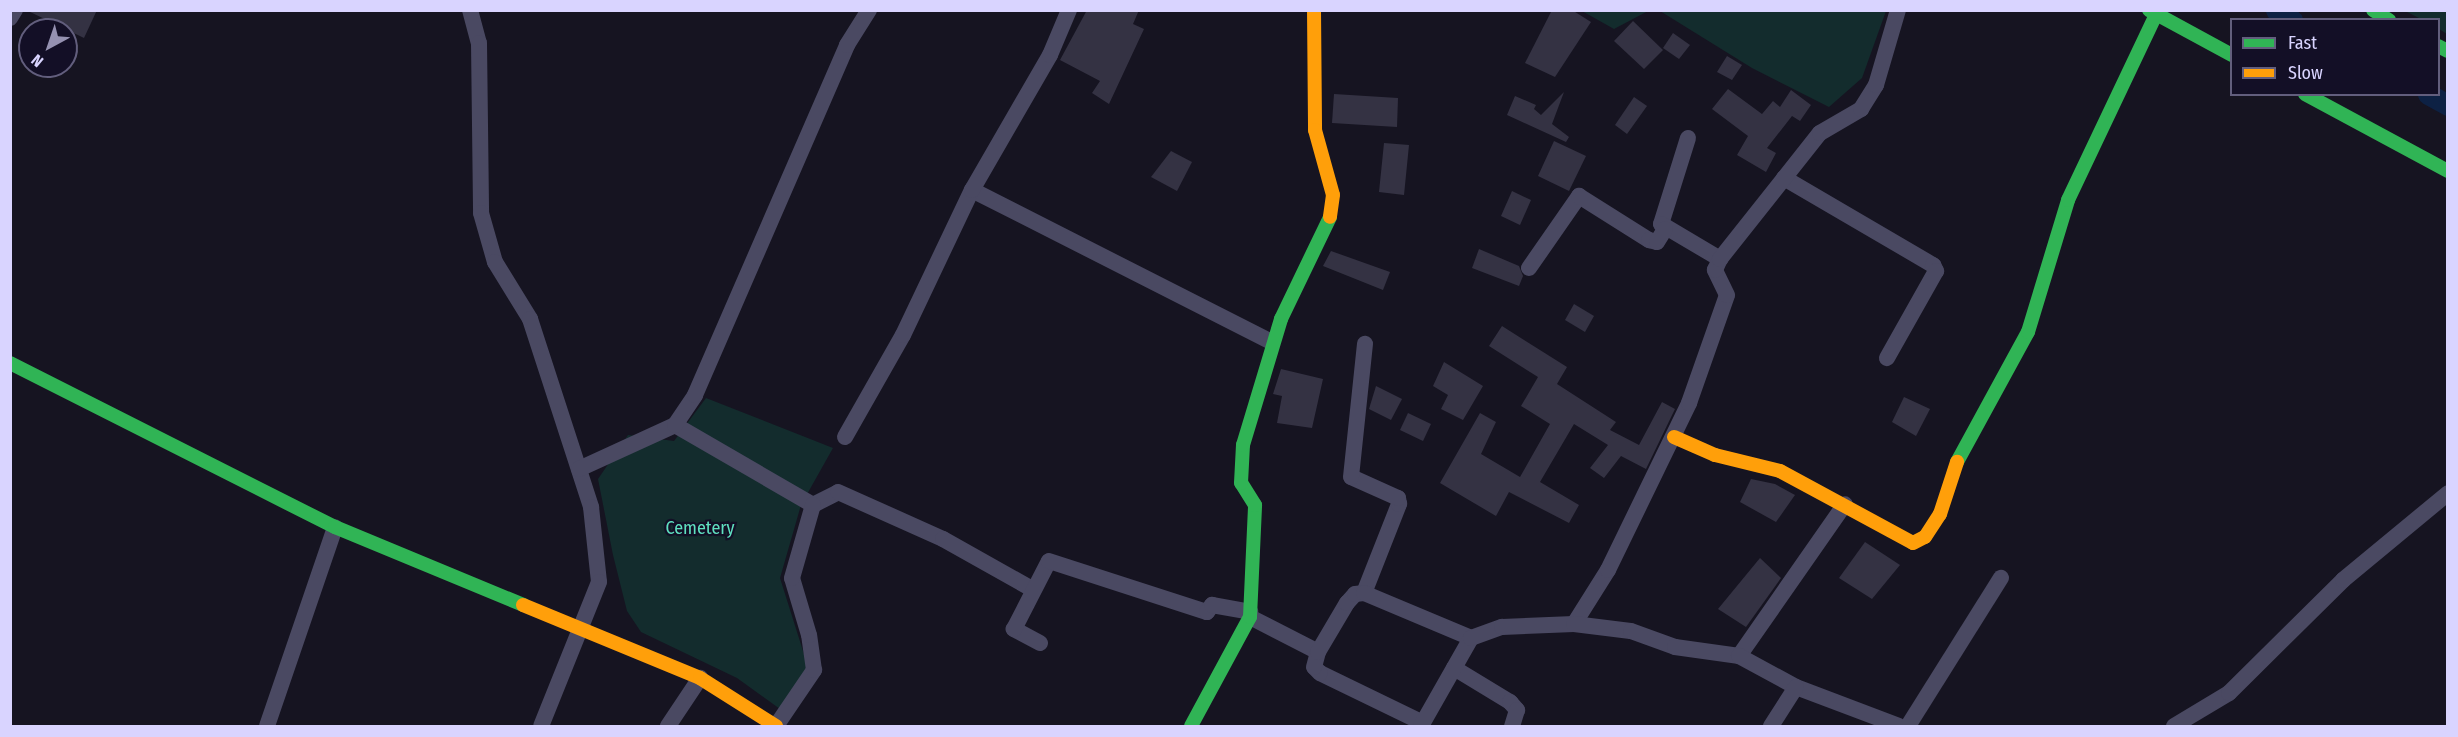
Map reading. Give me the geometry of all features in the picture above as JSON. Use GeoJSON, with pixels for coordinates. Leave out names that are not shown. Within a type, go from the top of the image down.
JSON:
{"type":"FeatureCollection","features":[{"type":"Feature","properties":{"kind":"street"},"geometry":{"type":"LineString","coordinates":[[10,18],[15,10]]}},
{"type":"Feature","properties":{"kind":"street"},"geometry":{"type":"LineString","coordinates":[[470,10],[479,43],[481,213],[495,262],[530,319],[579,469],[591,507],[599,582],[583,627],[541,726]]}},
{"type":"Feature","properties":{"kind":"street"},"geometry":{"type":"LineString","coordinates":[[579,469],[675,425],[695,395],[834,75],[869,10]]}},
{"type":"Feature","properties":{"kind":"street"},"geometry":{"type":"LineString","coordinates":[[845,437],[903,335],[972,190],[1050,55],[1069,10]]}},
{"type":"Feature","properties":{"kind":"street"},"geometry":{"type":"LineString","coordinates":[[1191,726],[1250,615],[1255,505],[1241,483],[1243,446],[1272,342],[1331,212],[1333,195],[1315,130],[1314,10]]}},
{"type":"Feature","properties":{"kind":"street"},"geometry":{"type":"LineString","coordinates":[[1574,624],[1608,570],[1674,436],[1717,332],[1727,295],[1715,270],[1720,259],[1820,133],[1861,109],[1876,85],[1898,10]]}},
{"type":"Feature","properties":{"kind":"street"},"geometry":{"type":"LineString","coordinates":[[2373,10],[2387,18]]}},
{"type":"Feature","properties":{"kind":"street"},"geometry":{"type":"LineString","coordinates":[[1674,436],[1715,455],[1780,471],[1917,543],[1940,514],[1959,457],[2028,332],[2068,200],[2153,13],[2230,54]]}},
{"type":"Feature","properties":{"kind":"street"},"geometry":{"type":"LineString","coordinates":[[2309,96],[2448,171]]}},
{"type":"Feature","properties":{"kind":"street"},"geometry":{"type":"LineString","coordinates":[[1688,138],[1661,215],[1665,230],[1720,259]]}},
{"type":"Feature","properties":{"kind":"street"},"geometry":{"type":"LineString","coordinates":[[1784,178],[1933,265],[1936,271],[1887,358]]}},
{"type":"Feature","properties":{"kind":"street"},"geometry":{"type":"LineString","coordinates":[[972,190],[1272,342]]}},
{"type":"Feature","properties":{"kind":"street"},"geometry":{"type":"LineString","coordinates":[[1529,268],[1579,196],[1649,240],[1657,242],[1665,230]]}},
{"type":"Feature","properties":{"kind":"street"},"geometry":{"type":"LineString","coordinates":[[1364,593],[1399,504],[1398,498],[1351,477],[1365,344]]}},
{"type":"Feature","properties":{"kind":"street"},"geometry":{"type":"LineString","coordinates":[[10,363],[334,526],[583,627],[700,678],[776,726],[814,670],[809,635],[792,578],[813,505],[838,492],[943,539],[1032,589]]}},
{"type":"Feature","properties":{"kind":"street"},"geometry":{"type":"LineString","coordinates":[[675,425],[813,505]]}},
{"type":"Feature","properties":{"kind":"street"},"geometry":{"type":"LineString","coordinates":[[2174,726],[2229,693],[2343,580],[2448,493]]}},
{"type":"Feature","properties":{"kind":"street"},"geometry":{"type":"LineString","coordinates":[[1739,656],[1845,504]]}},
{"type":"Feature","properties":{"kind":"street"},"geometry":{"type":"LineString","coordinates":[[267,726],[334,526]]}},
{"type":"Feature","properties":{"kind":"street"},"geometry":{"type":"LineString","coordinates":[[1040,643],[1014,628],[1032,589],[1049,561],[1207,612],[1212,605],[1250,615],[1318,652]]}},
{"type":"Feature","properties":{"kind":"street"},"geometry":{"type":"LineString","coordinates":[[1908,726],[2001,578]]}},
{"type":"Feature","properties":{"kind":"street"},"geometry":{"type":"LineString","coordinates":[[1471,638],[1364,593],[1355,594],[1347,603],[1318,652],[1314,667],[1320,674],[1422,725],[1471,638],[1502,627],[1574,624],[1631,630],[1675,647],[1739,656],[1796,687],[1899,726]]}},
{"type":"Feature","properties":{"kind":"street"},"geometry":{"type":"LineString","coordinates":[[1454,668],[1510,702],[1517,710],[1512,726]]}},
{"type":"Feature","properties":{"kind":"street"},"geometry":{"type":"LineString","coordinates":[[668,726],[700,678]]}},
{"type":"Feature","properties":{"kind":"street"},"geometry":{"type":"LineString","coordinates":[[1771,726],[1796,687]]}},
{"type":"Feature","properties":{"kind":"green space"},"geometry":{"type":"Polygon","coordinates":[[[1582,11],[1648,11],[1614,29],[1582,11]]]}},
{"type":"Feature","properties":{"kind":"green space"},"geometry":{"type":"Polygon","coordinates":[[[1660,11],[1886,11],[1862,78],[1829,107],[1752,68],[1660,11]]]}},
{"type":"Feature","properties":{"kind":"green space"},"geometry":{"type":"Polygon","coordinates":[[[2405,11],[2447,11],[2447,34],[2440,30],[2440,18],[2419,18],[2405,11]]]}},
{"type":"Feature","properties":{"kind":"green space","name":"Cemetery"},"geometry":{"type":"Polygon","coordinates":[[[706,398],[833,448],[801,505],[780,578],[809,670],[780,709],[737,678],[641,632],[627,611],[613,555],[598,479],[628,435],[674,441],[706,398]]]}},
{"type":"Feature","properties":{"kind":"building"},"geometry":{"type":"Polygon","coordinates":[[[26,10],[97,10],[84,38],[78,35],[78,18],[43,18],[26,10]]]}},
{"type":"Feature","properties":{"kind":"building"},"geometry":{"type":"Polygon","coordinates":[[[1087,10],[1139,10],[1133,24],[1144,29],[1109,104],[1092,93],[1100,81],[1060,60],[1087,10]]]}},
{"type":"Feature","properties":{"kind":"building"},"geometry":{"type":"Polygon","coordinates":[[[1552,10],[1572,10],[1591,22],[1555,77],[1525,63],[1552,10]]]}},
{"type":"Feature","properties":{"kind":"building"},"geometry":{"type":"Polygon","coordinates":[[[1633,21],[1663,50],[1644,69],[1614,41],[1633,21]]]}},
{"type":"Feature","properties":{"kind":"building"},"geometry":{"type":"Polygon","coordinates":[[[1673,33],[1690,45],[1679,59],[1663,48],[1673,33]]]}},
{"type":"Feature","properties":{"kind":"building"},"geometry":{"type":"Polygon","coordinates":[[[1727,56],[1742,65],[1732,80],[1717,72],[1727,56]]]}},
{"type":"Feature","properties":{"kind":"building"},"geometry":{"type":"Polygon","coordinates":[[[1728,89],[1762,114],[1773,101],[1780,107],[1791,90],[1811,105],[1800,121],[1792,116],[1767,148],[1776,153],[1766,172],[1737,155],[1748,136],[1712,109],[1728,89]]]}},
{"type":"Feature","properties":{"kind":"building"},"geometry":{"type":"Polygon","coordinates":[[[1564,92],[1552,124],[1569,137],[1566,142],[1507,115],[1515,96],[1536,105],[1534,109],[1541,115],[1564,92]]]}},
{"type":"Feature","properties":{"kind":"building"},"geometry":{"type":"Polygon","coordinates":[[[1334,94],[1398,98],[1397,127],[1332,123],[1334,94]]]}},
{"type":"Feature","properties":{"kind":"building"},"geometry":{"type":"Polygon","coordinates":[[[1634,97],[1647,106],[1627,134],[1615,125],[1634,97]]]}},
{"type":"Feature","properties":{"kind":"building"},"geometry":{"type":"Polygon","coordinates":[[[1554,141],[1586,156],[1569,191],[1538,176],[1554,141]]]}},
{"type":"Feature","properties":{"kind":"building"},"geometry":{"type":"Polygon","coordinates":[[[1384,143],[1409,145],[1404,195],[1379,192],[1384,143]]]}},
{"type":"Feature","properties":{"kind":"building"},"geometry":{"type":"Polygon","coordinates":[[[1171,151],[1192,162],[1177,191],[1151,177],[1171,151]]]}},
{"type":"Feature","properties":{"kind":"building"},"geometry":{"type":"Polygon","coordinates":[[[1512,191],[1531,200],[1520,225],[1501,216],[1512,191]]]}},
{"type":"Feature","properties":{"kind":"building"},"geometry":{"type":"Polygon","coordinates":[[[1479,249],[1519,266],[1523,276],[1519,286],[1472,268],[1479,249]]]}},
{"type":"Feature","properties":{"kind":"building"},"geometry":{"type":"Polygon","coordinates":[[[1331,251],[1390,272],[1383,290],[1323,266],[1331,251]]]}},
{"type":"Feature","properties":{"kind":"building"},"geometry":{"type":"Polygon","coordinates":[[[1574,304],[1594,316],[1585,332],[1565,320],[1574,304]]]}},
{"type":"Feature","properties":{"kind":"building"},"geometry":{"type":"Polygon","coordinates":[[[1502,326],[1567,367],[1557,384],[1616,422],[1610,430],[1639,445],[1662,402],[1675,409],[1646,469],[1621,456],[1604,478],[1590,468],[1608,445],[1574,424],[1540,482],[1579,505],[1569,523],[1509,492],[1496,516],[1440,483],[1480,413],[1496,422],[1481,454],[1520,477],[1550,424],[1521,406],[1538,377],[1489,346],[1502,326]]]}},
{"type":"Feature","properties":{"kind":"building"},"geometry":{"type":"Polygon","coordinates":[[[1444,362],[1483,386],[1463,420],[1441,409],[1448,395],[1433,386],[1444,362]]]}},
{"type":"Feature","properties":{"kind":"building"},"geometry":{"type":"Polygon","coordinates":[[[1281,369],[1323,379],[1312,428],[1277,423],[1282,396],[1273,394],[1281,369]]]}},
{"type":"Feature","properties":{"kind":"building"},"geometry":{"type":"Polygon","coordinates":[[[1376,386],[1402,399],[1391,420],[1369,409],[1376,386]]]}},
{"type":"Feature","properties":{"kind":"building"},"geometry":{"type":"Polygon","coordinates":[[[1904,397],[1930,409],[1916,436],[1892,422],[1904,397]]]}},
{"type":"Feature","properties":{"kind":"building"},"geometry":{"type":"Polygon","coordinates":[[[1408,413],[1431,424],[1423,441],[1400,430],[1408,413]]]}},
{"type":"Feature","properties":{"kind":"building"},"geometry":{"type":"Polygon","coordinates":[[[1751,479],[1775,484],[1795,495],[1776,522],[1740,502],[1751,479]]]}},
{"type":"Feature","properties":{"kind":"building"},"geometry":{"type":"Polygon","coordinates":[[[1865,542],[1900,565],[1872,599],[1839,578],[1865,542]]]}},
{"type":"Feature","properties":{"kind":"building"},"geometry":{"type":"Polygon","coordinates":[[[1760,558],[1781,578],[1746,627],[1718,609],[1760,558]]]}},
{"type":"Feature","properties":{"kind":"waterway"},"geometry":{"type":"LineString","coordinates":[[2276,10],[2289,18]]}},
{"type":"Feature","properties":{"kind":"waterway"},"geometry":{"type":"LineString","coordinates":[[2432,96],[2448,105]]}},
{"type":"Feature","properties":{"kind":"traffic: fast"},"geometry":{"type":"LineString","coordinates":[[2149,10],[2230,54]]}},
{"type":"Feature","properties":{"kind":"traffic: fast"},"geometry":{"type":"LineString","coordinates":[[2373,10],[2386,18]]}},
{"type":"Feature","properties":{"kind":"traffic: fast"},"geometry":{"type":"LineString","coordinates":[[1957,462],[2028,332],[2068,200],[2156,15]]}},
{"type":"Feature","properties":{"kind":"traffic: fast"},"geometry":{"type":"LineString","coordinates":[[2440,47],[2448,51]]}},
{"type":"Feature","properties":{"kind":"traffic: fast"},"geometry":{"type":"LineString","coordinates":[[2309,96],[2448,171]]}},
{"type":"Feature","properties":{"kind":"traffic: fast"},"geometry":{"type":"LineString","coordinates":[[1191,726],[1250,617],[1255,505],[1241,483],[1243,445],[1281,319],[1330,217]]}},
{"type":"Feature","properties":{"kind":"traffic: fast"},"geometry":{"type":"LineString","coordinates":[[10,363],[335,527],[523,605]]}},
{"type":"Feature","properties":{"kind":"traffic: slow"},"geometry":{"type":"LineString","coordinates":[[1314,10],[1315,130],[1333,195],[1330,217]]}},
{"type":"Feature","properties":{"kind":"traffic: slow"},"geometry":{"type":"LineString","coordinates":[[1674,437],[1715,455],[1780,471],[1913,543],[1925,537],[1940,514],[1957,462]]}},
{"type":"Feature","properties":{"kind":"traffic: slow"},"geometry":{"type":"LineString","coordinates":[[523,605],[700,678],[776,726]]}}]}
